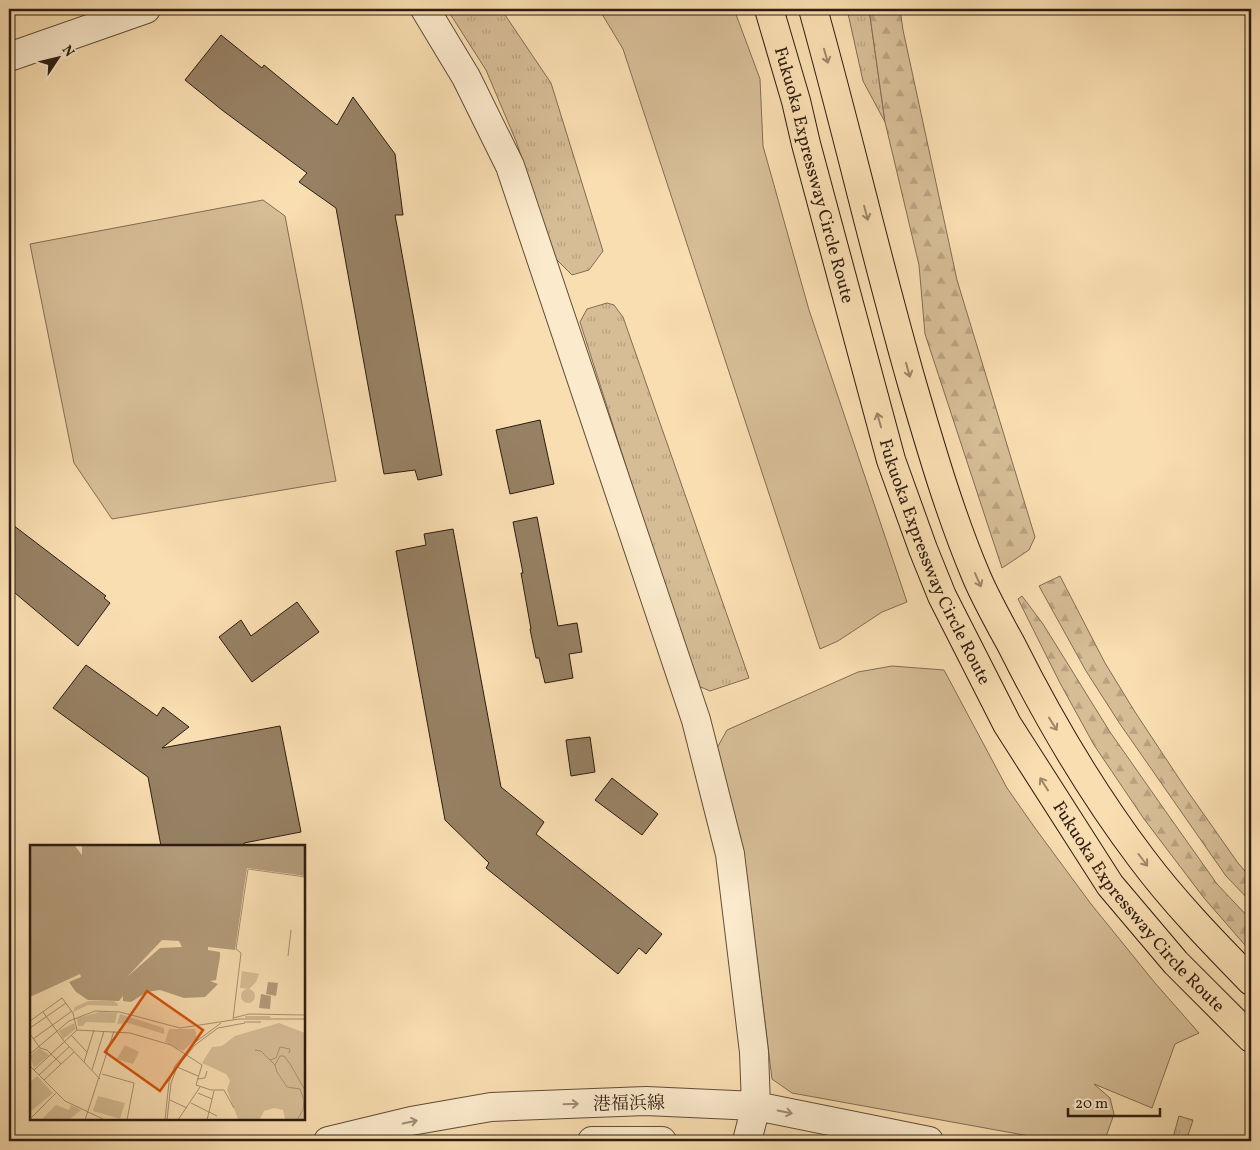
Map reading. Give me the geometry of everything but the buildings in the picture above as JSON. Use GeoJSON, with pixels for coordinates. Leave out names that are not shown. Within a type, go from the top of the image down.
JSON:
{"type":"FeatureCollection","features":[{"type":"Feature","properties":{"kind":"highway","name":"Fukuoka Expressway Circle Route"},"geometry":{"type":"LineString","coordinates":[[769,9],[796,101],[891,460],[942,596],[1007,724],[1110,885],[1176,963],[1251,1038]]}},
{"type":"Feature","properties":{"kind":"highway","name":"Fukuoka Expressway Circle Route"},"geometry":{"type":"LineString","coordinates":[[813,9],[836,90],[845,132],[903,354],[930,444],[978,580],[1041,704],[1093,788],[1143,860],[1205,934],[1251,981]]}},
{"type":"Feature","properties":{"kind":"street"},"geometry":{"type":"LineString","coordinates":[[9,57],[146,9]]}},
{"type":"Feature","properties":{"kind":"street"},"geometry":{"type":"LineString","coordinates":[[425,9],[466,77],[510,166],[696,720],[730,854],[754,1052],[756,1106],[747,1141]]}},
{"type":"Feature","properties":{"kind":"street","name":"港福浜線"},"geometry":{"type":"LineString","coordinates":[[328,1141],[411,1121],[491,1107],[646,1101],[756,1106],[929,1141]]}},
{"type":"Feature","properties":{"kind":"street","name":"港福浜線"},"geometry":{"type":"LineString","coordinates":[[592,1141],[662,1141]]}},
{"type":"Feature","properties":{"kind":"green space"},"geometry":{"type":"Polygon","coordinates":[[[447,9],[501,9],[551,83],[603,251],[589,270],[572,275],[556,259],[516,141],[486,70],[447,9]]]}},
{"type":"Feature","properties":{"kind":"green space"},"geometry":{"type":"Polygon","coordinates":[[[599,9],[734,9],[760,79],[763,146],[809,310],[907,602],[882,612],[838,641],[820,649],[623,49],[599,9]]]}},
{"type":"Feature","properties":{"kind":"green space"},"geometry":{"type":"Polygon","coordinates":[[[847,9],[869,9],[885,122],[863,81],[847,9]]]}},
{"type":"Feature","properties":{"kind":"green space"},"geometry":{"type":"Polygon","coordinates":[[[869,9],[900,9],[957,280],[1035,537],[1029,550],[1002,568],[925,334],[919,265],[885,122],[869,9]]]}},
{"type":"Feature","properties":{"kind":"green space"},"geometry":{"type":"Polygon","coordinates":[[[263,200],[285,216],[336,481],[112,519],[74,463],[30,244],[263,200]]]}},
{"type":"Feature","properties":{"kind":"green space"},"geometry":{"type":"Polygon","coordinates":[[[607,303],[614,305],[623,317],[749,678],[710,691],[696,685],[580,322],[587,309],[607,303]]]}},
{"type":"Feature","properties":{"kind":"green space"},"geometry":{"type":"Polygon","coordinates":[[[1060,576],[1105,663],[1135,712],[1186,789],[1238,863],[1251,878],[1251,902],[1226,876],[1120,724],[1086,671],[1039,586],[1060,576]]]}},
{"type":"Feature","properties":{"kind":"green space"},"geometry":{"type":"Polygon","coordinates":[[[1022,596],[1043,624],[1110,732],[1217,884],[1251,920],[1251,952],[1204,898],[1144,819],[1094,745],[1060,683],[1018,599],[1022,596]]]}},
{"type":"Feature","properties":{"kind":"green space"},"geometry":{"type":"Polygon","coordinates":[[[892,666],[944,670],[1007,788],[1035,828],[1091,904],[1155,983],[1199,1033],[1175,1044],[1152,1108],[1094,1084],[1110,1098],[1114,1114],[1107,1134],[1099,1141],[1057,1141],[792,1093],[772,1079],[751,910],[717,748],[727,730],[858,672],[892,666]]]}},
{"type":"Feature","properties":{"kind":"green space"},"geometry":{"type":"Polygon","coordinates":[[[1179,1116],[1193,1120],[1186,1141],[1172,1141],[1179,1116]]]}}]}
